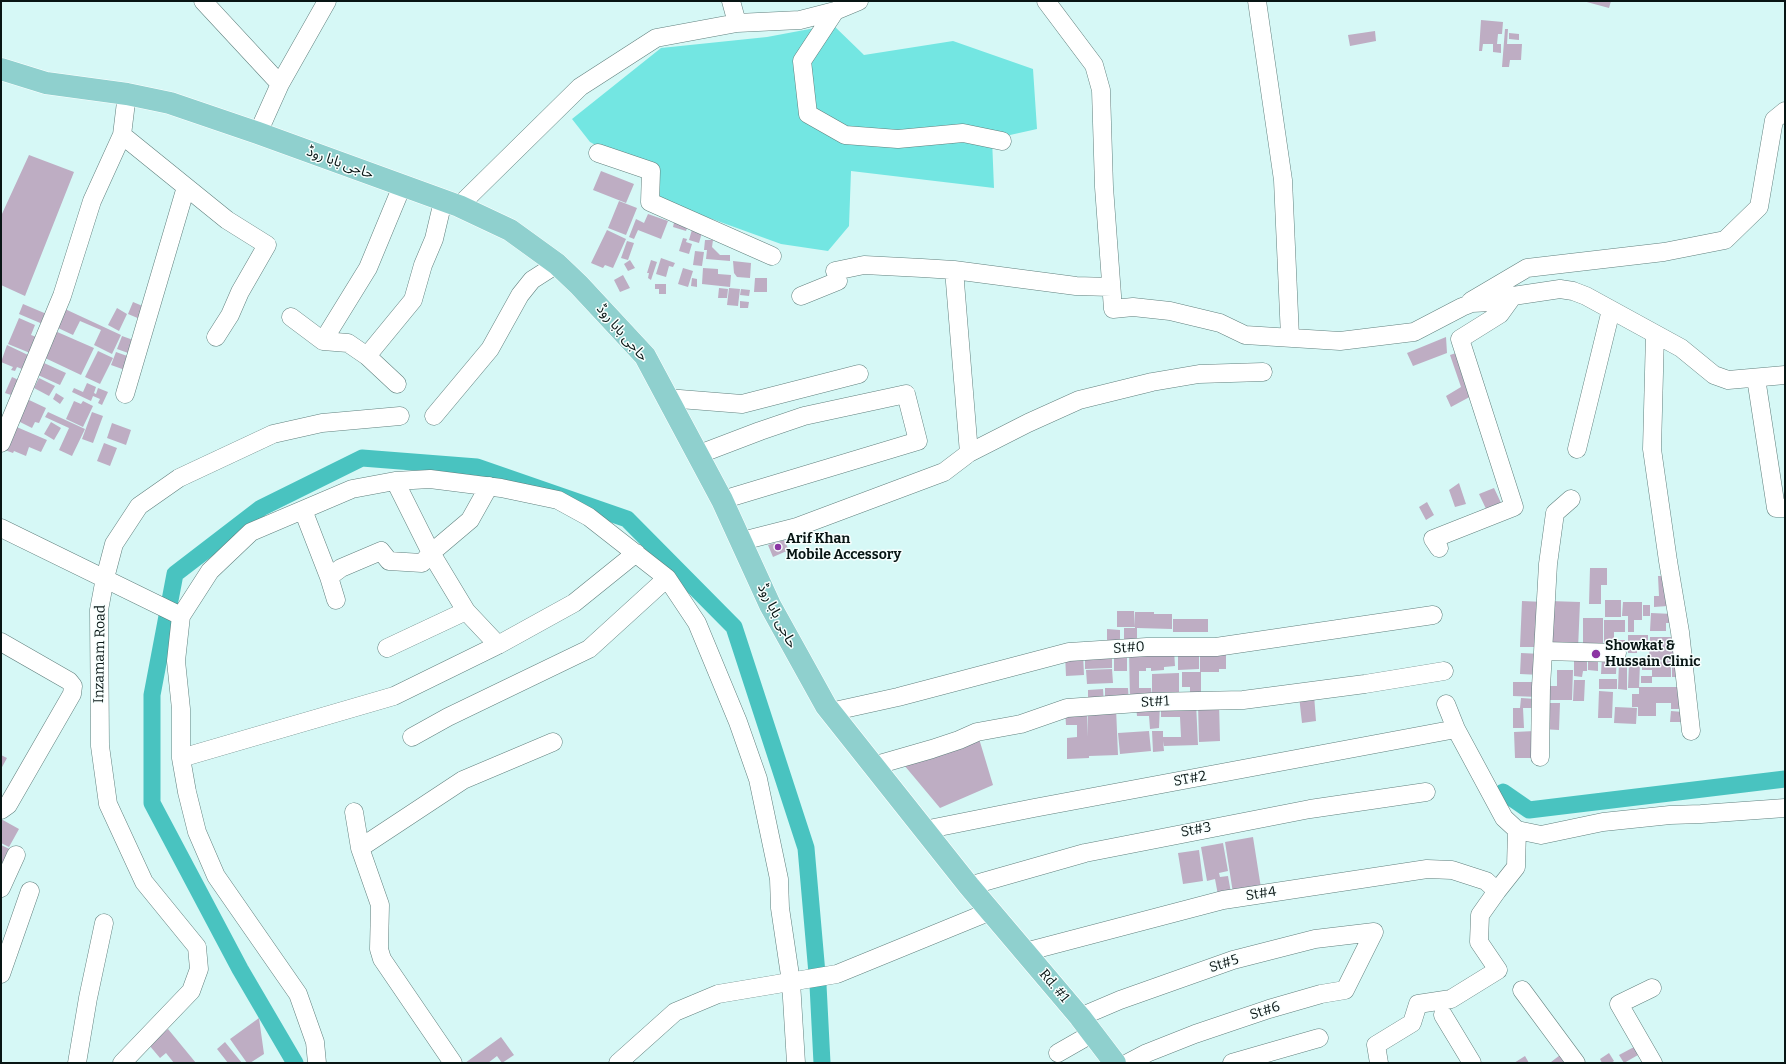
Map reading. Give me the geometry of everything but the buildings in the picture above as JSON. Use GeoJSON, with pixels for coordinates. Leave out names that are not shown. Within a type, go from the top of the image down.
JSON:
{"type":"FeatureCollection","features":[{"type":"Feature","properties":{"kind":"main road","name":"حاجی بابا روڈ"},"geometry":{"type":"LineString","coordinates":[[1,69],[46,83],[127,94],[170,103],[258,133],[451,203],[510,230],[557,264],[579,285],[645,356],[722,500],[770,605],[830,712],[991,912]]}},
{"type":"Feature","properties":{"kind":"main road","name":"Rd. #1"},"geometry":{"type":"LineString","coordinates":[[991,912],[1086,1025],[1115,1063]]}},
{"type":"Feature","properties":{"kind":"street"},"geometry":{"type":"LineString","coordinates":[[203,1],[280,84]]}},
{"type":"Feature","properties":{"kind":"street"},"geometry":{"type":"LineString","coordinates":[[258,133],[280,84],[326,1]]}},
{"type":"Feature","properties":{"kind":"street"},"geometry":{"type":"LineString","coordinates":[[731,1],[737,22]]}},
{"type":"Feature","properties":{"kind":"street"},"geometry":{"type":"LineString","coordinates":[[367,356],[413,300],[423,265],[451,203],[580,87],[656,38],[737,22],[800,20],[835,12],[859,1]]}},
{"type":"Feature","properties":{"kind":"street"},"geometry":{"type":"LineString","coordinates":[[1046,1],[1094,65],[1101,90],[1104,187],[1113,309],[1133,307],[1170,311],[1220,323],[1246,335],[1340,341],[1414,332],[1462,307],[1527,268],[1664,252],[1725,240],[1759,207],[1774,120],[1785,111]]}},
{"type":"Feature","properties":{"kind":"street"},"geometry":{"type":"LineString","coordinates":[[1257,1],[1283,180],[1290,337]]}},
{"type":"Feature","properties":{"kind":"street"},"geometry":{"type":"LineString","coordinates":[[835,12],[802,61],[808,114],[845,135],[898,139],[963,134],[1002,141]]}},
{"type":"Feature","properties":{"kind":"street"},"geometry":{"type":"LineString","coordinates":[[1,443],[62,296],[92,201],[122,135],[127,94]]}},
{"type":"Feature","properties":{"kind":"street"},"geometry":{"type":"LineString","coordinates":[[122,135],[227,220],[267,245],[240,292],[230,315],[216,337]]}},
{"type":"Feature","properties":{"kind":"street"},"geometry":{"type":"LineString","coordinates":[[598,153],[651,171],[650,202],[772,256]]}},
{"type":"Feature","properties":{"kind":"street"},"geometry":{"type":"LineString","coordinates":[[324,340],[368,268],[402,186]]}},
{"type":"Feature","properties":{"kind":"street"},"geometry":{"type":"LineString","coordinates":[[125,394],[186,187]]}},
{"type":"Feature","properties":{"kind":"street"},"geometry":{"type":"LineString","coordinates":[[434,416],[490,349],[520,295],[532,280],[557,264]]}},
{"type":"Feature","properties":{"kind":"street"},"geometry":{"type":"LineString","coordinates":[[801,296],[836,276],[864,265],[954,270],[1076,286],[1111,286]]}},
{"type":"Feature","properties":{"kind":"street"},"geometry":{"type":"LineString","coordinates":[[954,270],[969,453]]}},
{"type":"Feature","properties":{"kind":"street"},"geometry":{"type":"LineString","coordinates":[[1462,307],[1513,296],[1560,289],[1573,291],[1681,348],[1714,375],[1728,380],[1785,375]]}},
{"type":"Feature","properties":{"kind":"street"},"geometry":{"type":"LineString","coordinates":[[1439,548],[1434,539],[1514,507],[1460,339],[1500,314],[1513,296]]}},
{"type":"Feature","properties":{"kind":"street"},"geometry":{"type":"LineString","coordinates":[[1577,448],[1611,310]]}},
{"type":"Feature","properties":{"kind":"street"},"geometry":{"type":"LineString","coordinates":[[290,317],[324,340],[348,343],[367,356],[397,384]]}},
{"type":"Feature","properties":{"kind":"street"},"geometry":{"type":"LineString","coordinates":[[1655,334],[1652,449],[1680,632],[1691,731]]}},
{"type":"Feature","properties":{"kind":"street"},"geometry":{"type":"LineString","coordinates":[[742,541],[797,527],[944,472],[969,453],[1028,423],[1079,400],[1160,380],[1199,374],[1263,372]]}},
{"type":"Feature","properties":{"kind":"street"},"geometry":{"type":"LineString","coordinates":[[667,398],[742,404],[859,374]]}},
{"type":"Feature","properties":{"kind":"street"},"geometry":{"type":"LineString","coordinates":[[1756,378],[1776,508],[1785,508]]}},
{"type":"Feature","properties":{"kind":"street"},"geometry":{"type":"LineString","coordinates":[[697,455],[804,416],[906,394],[918,442],[722,500]]}},
{"type":"Feature","properties":{"kind":"street","name":"Inzamam Road"},"geometry":{"type":"LineString","coordinates":[[130,1060],[191,991],[199,969],[196,946],[144,882],[108,804],[100,746],[99,610],[105,578],[114,544],[139,506],[179,478],[273,434],[322,423],[400,416]]}},
{"type":"Feature","properties":{"kind":"street"},"geometry":{"type":"LineString","coordinates":[[317,1063],[315,1042],[298,994],[216,876],[197,832],[187,792],[181,758],[181,709],[176,661],[181,616],[210,571],[251,532],[352,489],[395,481],[430,479],[489,486],[558,500],[589,516],[667,578],[702,630],[738,722],[758,780],[779,879],[780,908],[793,982],[796,1063]]}},
{"type":"Feature","properties":{"kind":"street"},"geometry":{"type":"LineString","coordinates":[[395,481],[431,553],[466,611],[498,645]]}},
{"type":"Feature","properties":{"kind":"street"},"geometry":{"type":"LineString","coordinates":[[329,577],[341,568],[381,551],[389,561],[422,564],[431,553],[470,520],[489,486]]}},
{"type":"Feature","properties":{"kind":"street"},"geometry":{"type":"LineString","coordinates":[[1540,756],[1541,687],[1548,564],[1555,513],[1571,499]]}},
{"type":"Feature","properties":{"kind":"street"},"geometry":{"type":"LineString","coordinates":[[303,510],[329,577],[336,600]]}},
{"type":"Feature","properties":{"kind":"street"},"geometry":{"type":"LineString","coordinates":[[1,528],[181,616]]}},
{"type":"Feature","properties":{"kind":"street"},"geometry":{"type":"LineString","coordinates":[[181,758],[394,696],[498,645],[574,603],[636,553]]}},
{"type":"Feature","properties":{"kind":"street"},"geometry":{"type":"LineString","coordinates":[[412,737],[448,717],[589,649],[667,578]]}},
{"type":"Feature","properties":{"kind":"street"},"geometry":{"type":"LineString","coordinates":[[387,648],[466,611]]}},
{"type":"Feature","properties":{"kind":"street","name":"St#0"},"geometry":{"type":"LineString","coordinates":[[830,712],[898,697],[1070,652],[1147,647],[1216,647],[1433,615]]}},
{"type":"Feature","properties":{"kind":"street"},"geometry":{"type":"LineString","coordinates":[[1,642],[69,681],[73,686],[72,694],[8,805],[1,810]]}},
{"type":"Feature","properties":{"kind":"street"},"geometry":{"type":"LineString","coordinates":[[1544,652],[1617,653]]}},
{"type":"Feature","properties":{"kind":"street","name":"St#1"},"geometry":{"type":"LineString","coordinates":[[873,766],[939,747],[977,732],[1021,724],[1067,708],[1152,702],[1243,700],[1444,672]]}},
{"type":"Feature","properties":{"kind":"street"},"geometry":{"type":"LineString","coordinates":[[1446,704],[1456,729],[1504,818],[1517,830],[1541,835],[1603,822],[1670,815],[1785,808]]}},
{"type":"Feature","properties":{"kind":"street","name":"ST#2"},"geometry":{"type":"LineString","coordinates":[[924,830],[1041,806],[1456,729]]}},
{"type":"Feature","properties":{"kind":"street"},"geometry":{"type":"LineString","coordinates":[[360,848],[463,780],[553,742]]}},
{"type":"Feature","properties":{"kind":"street","name":"St#3"},"geometry":{"type":"LineString","coordinates":[[969,886],[1100,850],[1310,809],[1426,792]]}},
{"type":"Feature","properties":{"kind":"street"},"geometry":{"type":"LineString","coordinates":[[354,812],[360,848],[380,905],[379,949],[382,959],[453,1063]]}},
{"type":"Feature","properties":{"kind":"street"},"geometry":{"type":"LineString","coordinates":[[1379,1063],[1376,1045],[1412,1023],[1418,1004],[1451,999],[1498,970],[1479,942],[1480,915],[1516,867],[1517,830]]}},
{"type":"Feature","properties":{"kind":"street"},"geometry":{"type":"LineString","coordinates":[[1,888],[16,855]]}},
{"type":"Feature","properties":{"kind":"street","name":"St#4"},"geometry":{"type":"LineString","coordinates":[[1025,952],[1223,900],[1427,869],[1452,870],[1486,881],[1497,891]]}},
{"type":"Feature","properties":{"kind":"street"},"geometry":{"type":"LineString","coordinates":[[1,974],[30,891]]}},
{"type":"Feature","properties":{"kind":"street"},"geometry":{"type":"LineString","coordinates":[[618,1063],[674,1012],[718,994],[840,973],[991,912]]}},
{"type":"Feature","properties":{"kind":"street"},"geometry":{"type":"LineString","coordinates":[[78,1063],[88,998],[104,923]]}},
{"type":"Feature","properties":{"kind":"street","name":"St#5"},"geometry":{"type":"LineString","coordinates":[[1058,1053],[1086,1025],[1120,1000],[1232,960],[1315,939],[1374,932]]}},
{"type":"Feature","properties":{"kind":"street","name":"St#6"},"geometry":{"type":"LineString","coordinates":[[1128,1063],[1147,1053],[1195,1034],[1269,1009],[1321,994],[1345,990],[1374,932]]}},
{"type":"Feature","properties":{"kind":"street"},"geometry":{"type":"LineString","coordinates":[[1652,988],[1619,1004],[1653,1063]]}},
{"type":"Feature","properties":{"kind":"street"},"geometry":{"type":"LineString","coordinates":[[1522,990],[1576,1063]]}},
{"type":"Feature","properties":{"kind":"street"},"geometry":{"type":"LineString","coordinates":[[1444,1015],[1472,1063]]}},
{"type":"Feature","properties":{"kind":"street"},"geometry":{"type":"LineString","coordinates":[[1232,1063],[1319,1038]]}},
{"type":"Feature","properties":{"kind":"shaded area"},"geometry":{"type":"Polygon","coordinates":[[[830,22],[864,55],[953,41],[1033,69],[1037,129],[992,139],[994,188],[851,171],[849,226],[828,251],[781,244],[657,199],[658,166],[605,150],[590,142],[572,119],[661,48],[767,37],[815,28],[830,22]]]}},
{"type":"Feature","properties":{"kind":"waterway"},"geometry":{"type":"LineString","coordinates":[[295,1063],[240,969],[152,803],[152,695],[175,574],[261,508],[362,458],[477,467],[627,519],[734,627],[806,848],[818,985],[822,1063]]}},
{"type":"Feature","properties":{"kind":"waterway"},"geometry":{"type":"LineString","coordinates":[[1503,792],[1529,810],[1785,779]]}},
{"type":"Feature","properties":{"kind":"place","name":"Arif Khan Mobile Accessory"},"geometry":{"type":"Point","coordinates":[778,547]}},
{"type":"Feature","properties":{"kind":"place","name":"Showkat & Hussain Clinic"},"geometry":{"type":"Point","coordinates":[1596,654]}}]}
